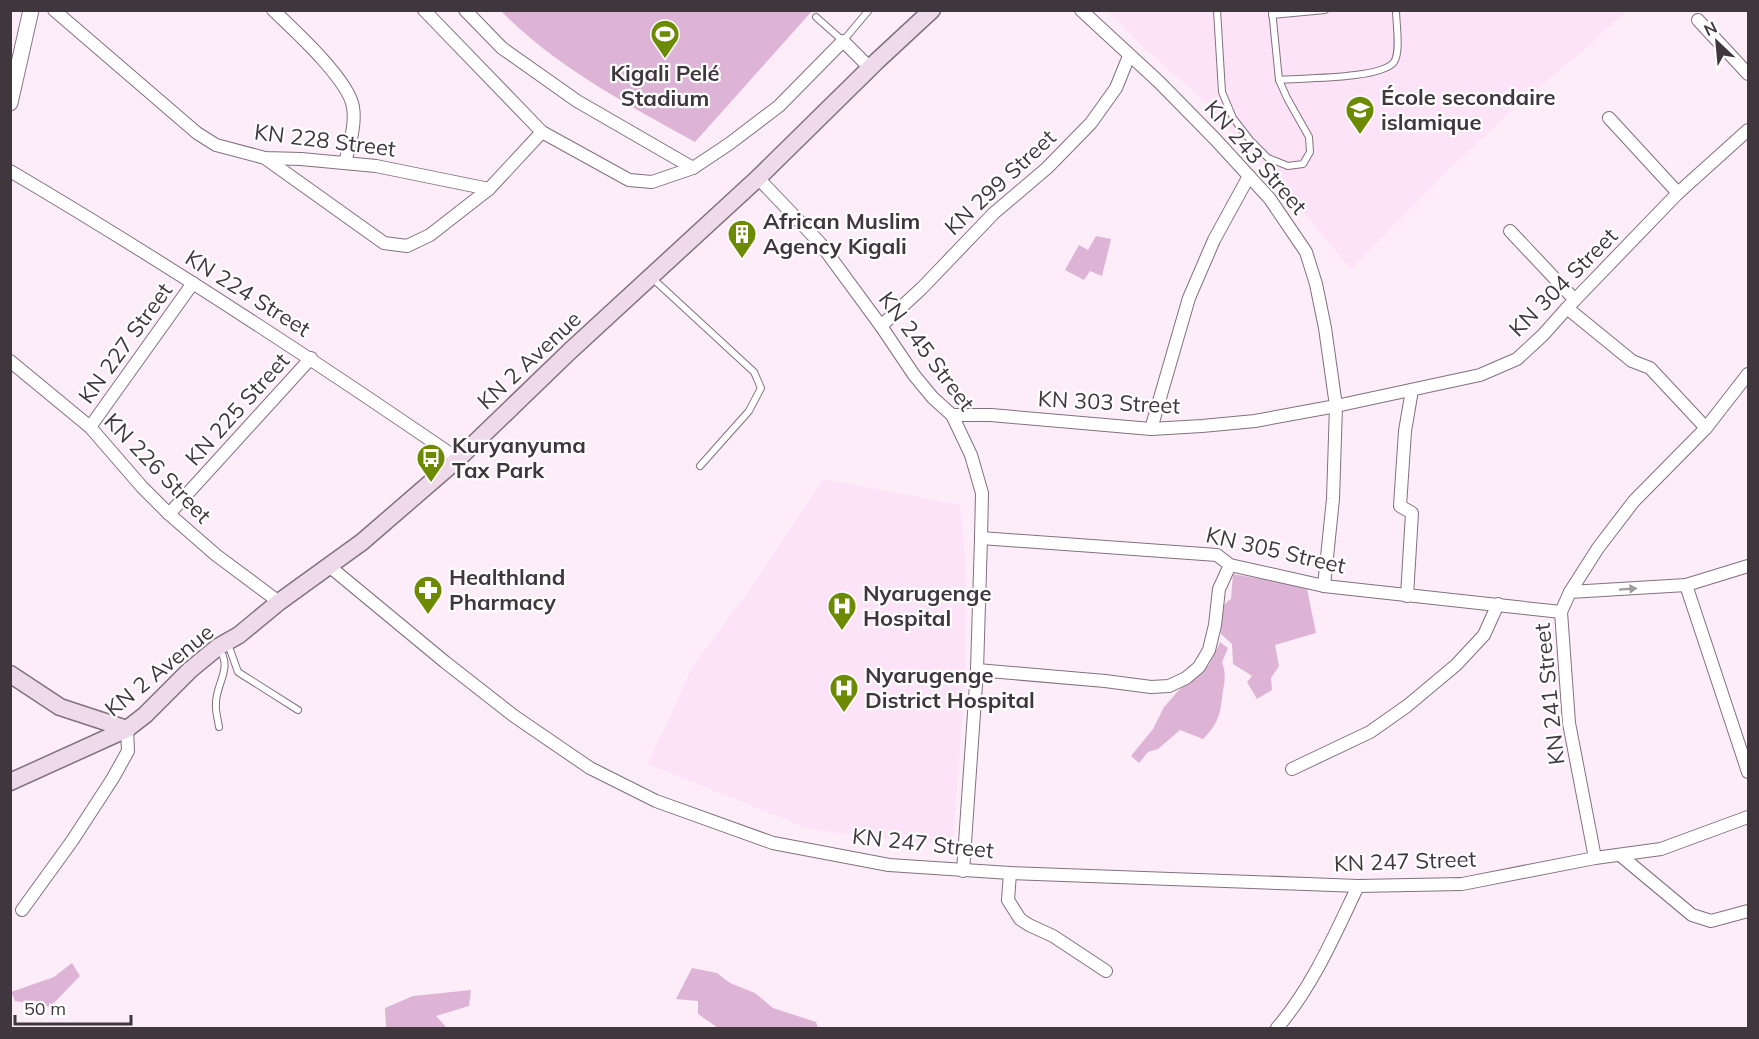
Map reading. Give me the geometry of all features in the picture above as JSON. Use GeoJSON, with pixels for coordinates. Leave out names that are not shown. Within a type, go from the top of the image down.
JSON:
{"type":"FeatureCollection","features":[{"type":"Feature","properties":{"kind":"main road","name":"KN 2 Avenue"},"geometry":{"type":"LineString","coordinates":[[10,782],[127,729],[145,715],[190,670],[362,542],[458,459],[758,178],[932,10]]}},
{"type":"Feature","properties":{"kind":"main road"},"geometry":{"type":"LineString","coordinates":[[10,674],[60,707],[127,729]]}},
{"type":"Feature","properties":{"kind":"street"},"geometry":{"type":"LineString","coordinates":[[10,103],[13,77],[31,10]]}},
{"type":"Feature","properties":{"kind":"street","name":"KN 228 Street"},"geometry":{"type":"LineString","coordinates":[[54,10],[197,133],[216,145],[265,158],[345,163],[416,172],[489,189]]}},
{"type":"Feature","properties":{"kind":"street"},"geometry":{"type":"LineString","coordinates":[[273,10],[317,54],[345,90],[353,105],[354,121],[345,163]]}},
{"type":"Feature","properties":{"kind":"street"},"geometry":{"type":"LineString","coordinates":[[424,10],[542,132],[629,180],[652,182],[693,168],[779,106],[843,41],[870,68]]}},
{"type":"Feature","properties":{"kind":"street"},"geometry":{"type":"LineString","coordinates":[[465,10],[502,48],[577,101],[693,168]]}},
{"type":"Feature","properties":{"kind":"street","name":"KN 243 Street"},"geometry":{"type":"LineString","coordinates":[[1081,10],[1183,107],[1249,176],[1270,199],[1306,252],[1316,284],[1325,328],[1336,406],[1333,499],[1324,586]]}},
{"type":"Feature","properties":{"kind":"street"},"geometry":{"type":"LineString","coordinates":[[1698,20],[1749,74]]}},
{"type":"Feature","properties":{"kind":"street","name":"KN 299 Street"},"geometry":{"type":"LineString","coordinates":[[881,326],[922,288],[994,213],[1047,168],[1091,123],[1116,88],[1129,56]]}},
{"type":"Feature","properties":{"kind":"street"},"geometry":{"type":"LineString","coordinates":[[1609,118],[1678,193]]}},
{"type":"Feature","properties":{"kind":"street","name":"KN 304 Street"},"geometry":{"type":"LineString","coordinates":[[1336,406],[1480,375],[1517,359],[1543,335],[1678,193],[1749,130]]}},
{"type":"Feature","properties":{"kind":"street"},"geometry":{"type":"LineString","coordinates":[[265,158],[384,243],[407,246],[430,235],[489,189],[542,132]]}},
{"type":"Feature","properties":{"kind":"street","name":"KN 224 Street"},"geometry":{"type":"LineString","coordinates":[[10,171],[98,222],[312,358],[458,459]]}},
{"type":"Feature","properties":{"kind":"street"},"geometry":{"type":"LineString","coordinates":[[1151,429],[1189,298],[1214,240],[1249,176]]}},
{"type":"Feature","properties":{"kind":"street","name":"KN 245 Street"},"geometry":{"type":"LineString","coordinates":[[758,178],[820,243],[914,375],[933,398],[952,415],[971,455],[982,493],[977,670],[963,871]]}},
{"type":"Feature","properties":{"kind":"street"},"geometry":{"type":"LineString","coordinates":[[1510,231],[1571,304],[1632,361],[1650,368],[1706,428]]}},
{"type":"Feature","properties":{"kind":"street","name":"KN 227 Street"},"geometry":{"type":"LineString","coordinates":[[90,428],[193,283]]}},
{"type":"Feature","properties":{"kind":"street","name":"KN 225 Street"},"geometry":{"type":"LineString","coordinates":[[170,514],[312,358]]}},
{"type":"Feature","properties":{"kind":"street","name":"KN 226 Street"},"geometry":{"type":"LineString","coordinates":[[10,360],[90,428],[142,487],[170,514],[216,555],[279,602]]}},
{"type":"Feature","properties":{"kind":"street","name":"KN 241 Street"},"geometry":{"type":"LineString","coordinates":[[1595,858],[1569,723],[1561,612],[1569,592],[1598,548],[1634,501],[1706,428],[1749,374]]}},
{"type":"Feature","properties":{"kind":"street"},"geometry":{"type":"LineString","coordinates":[[1407,596],[1412,513],[1400,506],[1405,432],[1412,390]]}},
{"type":"Feature","properties":{"kind":"street","name":"KN 303 Street"},"geometry":{"type":"LineString","coordinates":[[952,415],[991,415],[1151,429],[1255,421],[1336,406]]}},
{"type":"Feature","properties":{"kind":"street","name":"KN 305 Street"},"geometry":{"type":"LineString","coordinates":[[981,538],[1217,555],[1230,565],[1324,586],[1561,612]]}},
{"type":"Feature","properties":{"kind":"street"},"geometry":{"type":"LineString","coordinates":[[977,670],[1151,687],[1169,686],[1186,678],[1199,667],[1209,650],[1215,625],[1219,589],[1230,565]]}},
{"type":"Feature","properties":{"kind":"street","name":"KN 247 Street"},"geometry":{"type":"LineString","coordinates":[[329,566],[444,662],[514,716],[590,768],[656,801],[773,843],[889,865],[963,871],[1358,886],[1462,884],[1523,874],[1595,858],[1661,849],[1749,817]]}},
{"type":"Feature","properties":{"kind":"street"},"geometry":{"type":"LineString","coordinates":[[1569,592],[1686,585],[1749,566]]}},
{"type":"Feature","properties":{"kind":"street"},"geometry":{"type":"LineString","coordinates":[[1686,585],[1749,772]]}},
{"type":"Feature","properties":{"kind":"street"},"geometry":{"type":"LineString","coordinates":[[1292,769],[1370,732],[1407,706],[1456,665],[1484,635],[1498,604]]}},
{"type":"Feature","properties":{"kind":"street"},"geometry":{"type":"LineString","coordinates":[[22,910],[72,841],[113,778],[128,751],[127,729]]}},
{"type":"Feature","properties":{"kind":"street"},"geometry":{"type":"LineString","coordinates":[[1620,855],[1692,915],[1711,921],[1749,911]]}},
{"type":"Feature","properties":{"kind":"street"},"geometry":{"type":"LineString","coordinates":[[1010,873],[1008,900],[1010,907],[1020,919],[1053,936],[1106,970]]}},
{"type":"Feature","properties":{"kind":"street"},"geometry":{"type":"LineString","coordinates":[[1277,1029],[1316,975],[1358,886]]}},
{"type":"Feature","properties":{"kind":"lane"},"geometry":{"type":"LineString","coordinates":[[816,17],[843,41],[870,10]]}},
{"type":"Feature","properties":{"kind":"lane"},"geometry":{"type":"LineString","coordinates":[[1217,10],[1222,92],[1233,118],[1268,158],[1288,166],[1302,164],[1310,152],[1309,137],[1279,80],[1272,13],[1325,10]]}},
{"type":"Feature","properties":{"kind":"lane"},"geometry":{"type":"LineString","coordinates":[[1279,80],[1370,74],[1387,69],[1396,60],[1398,50],[1396,10]]}},
{"type":"Feature","properties":{"kind":"lane"},"geometry":{"type":"LineString","coordinates":[[651,277],[754,372],[761,388],[749,411],[700,466]]}},
{"type":"Feature","properties":{"kind":"lane"},"geometry":{"type":"LineString","coordinates":[[223,645],[238,672],[298,710]]}},
{"type":"Feature","properties":{"kind":"lane"},"geometry":{"type":"LineString","coordinates":[[219,727],[215,701],[226,666],[223,645]]}},
{"type":"Feature","properties":{"kind":"shaded area","name":"Kigali Pelé Stadium"},"geometry":{"type":"Polygon","coordinates":[[[501,11],[812,11],[695,142],[618,99],[569,67],[545,50],[501,11]]]}},
{"type":"Feature","properties":{"kind":"shaded area","name":"École secondaire islamique"},"geometry":{"type":"Polygon","coordinates":[[[1108,11],[1626,11],[1584,50],[1519,104],[1450,168],[1351,269],[1265,167],[1203,100],[1141,45],[1108,11]]]}},
{"type":"Feature","properties":{"kind":"shaded area"},"geometry":{"type":"Polygon","coordinates":[[[1096,236],[1111,239],[1102,276],[1090,271],[1084,280],[1065,270],[1079,245],[1088,250],[1096,236]]]}},
{"type":"Feature","properties":{"kind":"shaded area","name":"Nyarugenge Hospital"},"geometry":{"type":"Polygon","coordinates":[[[824,479],[960,505],[965,555],[965,685],[953,841],[926,843],[809,829],[648,764],[693,666],[745,596],[824,479]]]}},
{"type":"Feature","properties":{"kind":"shaded area"},"geometry":{"type":"Polygon","coordinates":[[[1233,574],[1307,589],[1316,633],[1275,645],[1279,666],[1271,678],[1272,690],[1257,699],[1247,682],[1252,676],[1233,664],[1232,644],[1221,634],[1222,609],[1231,599],[1233,574]]]}},
{"type":"Feature","properties":{"kind":"shaded area"},"geometry":{"type":"Polygon","coordinates":[[[1220,642],[1228,648],[1222,662],[1225,676],[1221,705],[1213,727],[1203,739],[1180,730],[1158,749],[1148,752],[1139,763],[1131,756],[1153,729],[1164,707],[1179,690],[1209,665],[1220,642]]]}},
{"type":"Feature","properties":{"kind":"shaded area"},"geometry":{"type":"Polygon","coordinates":[[[72,963],[80,976],[50,1007],[15,1001],[11,992],[54,977],[72,963]]]}},
{"type":"Feature","properties":{"kind":"shaded area"},"geometry":{"type":"Polygon","coordinates":[[[692,968],[717,973],[730,983],[755,993],[773,1008],[816,1022],[818,1028],[718,1028],[698,1014],[698,1001],[676,999],[692,968]]]}},
{"type":"Feature","properties":{"kind":"shaded area"},"geometry":{"type":"Polygon","coordinates":[[[471,990],[469,1006],[436,1016],[447,1028],[386,1028],[385,1008],[413,996],[471,990]]]}},
{"type":"Feature","properties":{"kind":"place","name":"Kigali Pelé Stadium"},"geometry":{"type":"Point","coordinates":[665,60]}},
{"type":"Feature","properties":{"kind":"place","name":"École secondaire islamique"},"geometry":{"type":"Point","coordinates":[1360,136]}},
{"type":"Feature","properties":{"kind":"place","name":"African Muslim Agency Kigali"},"geometry":{"type":"Point","coordinates":[742,260]}},
{"type":"Feature","properties":{"kind":"place","name":"Kuryanyuma Tax Park"},"geometry":{"type":"Point","coordinates":[431,484]}},
{"type":"Feature","properties":{"kind":"place","name":"Healthland Pharmacy"},"geometry":{"type":"Point","coordinates":[428,616]}},
{"type":"Feature","properties":{"kind":"place","name":"Nyarugenge Hospital"},"geometry":{"type":"Point","coordinates":[842,632]}},
{"type":"Feature","properties":{"kind":"place","name":"Nyarugenge District Hospital"},"geometry":{"type":"Point","coordinates":[844,714]}}]}
